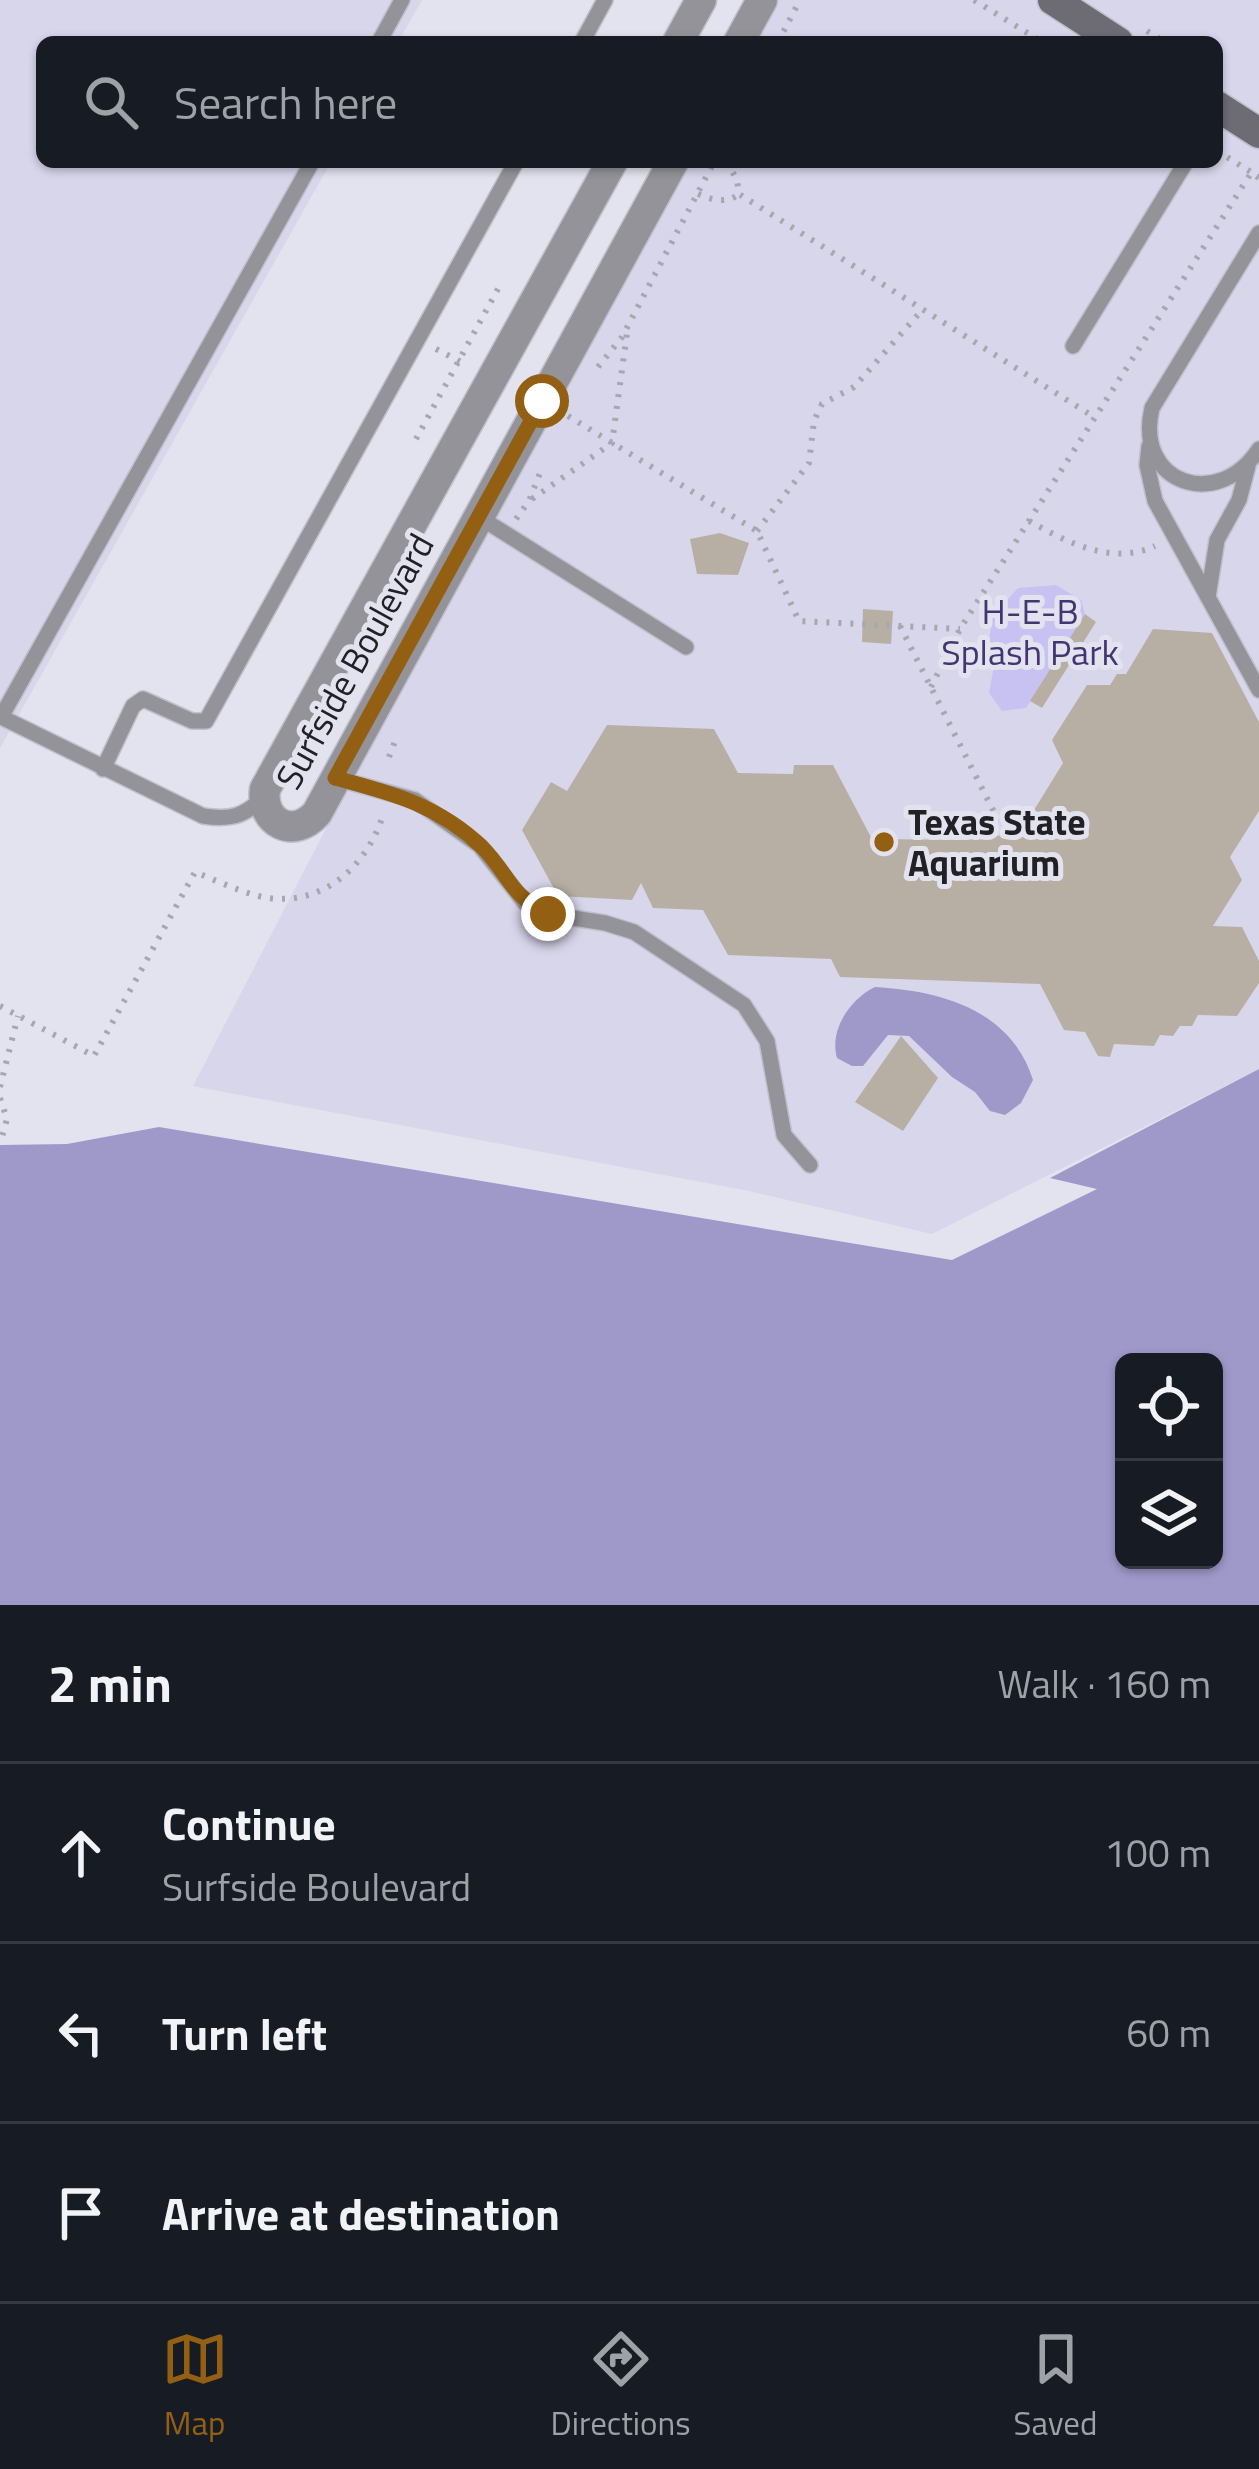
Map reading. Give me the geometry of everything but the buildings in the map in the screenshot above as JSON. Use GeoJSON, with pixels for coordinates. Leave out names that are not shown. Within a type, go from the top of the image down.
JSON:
{"type":"FeatureCollection","features":[{"type":"Feature","properties":{"kind":"street"},"geometry":{"type":"LineString","coordinates":[[681,36],[701,0]]}},
{"type":"Feature","properties":{"kind":"street"},"geometry":{"type":"LineString","coordinates":[[742,36],[762,0]]}},
{"type":"Feature","properties":{"kind":"street"},"geometry":{"type":"LineString","coordinates":[[1053,0],[1109,36]]}},
{"type":"Feature","properties":{"kind":"street"},"geometry":{"type":"LineString","coordinates":[[1223,111],[1259,133]]}},
{"type":"Feature","properties":{"kind":"street","name":"Surfside Boulevard"},"geometry":{"type":"LineString","coordinates":[[609,168],[263,798],[275,822],[294,827],[317,813],[670,168]]}},
{"type":"Feature","properties":{"kind":"lane"},"geometry":{"type":"LineString","coordinates":[[382,36],[402,0]]}},
{"type":"Feature","properties":{"kind":"lane"},"geometry":{"type":"LineString","coordinates":[[585,36],[604,0]]}},
{"type":"Feature","properties":{"kind":"lane"},"geometry":{"type":"LineString","coordinates":[[263,798],[248,813],[227,820],[202,816],[1,717],[309,168]]}},
{"type":"Feature","properties":{"kind":"lane"},"geometry":{"type":"LineString","coordinates":[[104,769],[133,706],[143,699],[192,721],[206,721],[513,168]]}},
{"type":"Feature","properties":{"kind":"lane"},"geometry":{"type":"LineString","coordinates":[[1073,346],[1182,168]]}},
{"type":"Feature","properties":{"kind":"lane"},"geometry":{"type":"LineString","coordinates":[[1259,233],[1152,408],[1147,465],[1155,501],[1259,690]]}},
{"type":"Feature","properties":{"kind":"lane"},"geometry":{"type":"LineString","coordinates":[[1150,443],[1156,459],[1183,482],[1218,484],[1248,466]]}},
{"type":"Feature","properties":{"kind":"lane"},"geometry":{"type":"LineString","coordinates":[[1208,597],[1216,540],[1239,500],[1248,466],[1259,449]]}},
{"type":"Feature","properties":{"kind":"lane"},"geometry":{"type":"LineString","coordinates":[[479,517],[686,647]]}},
{"type":"Feature","properties":{"kind":"lane"},"geometry":{"type":"LineString","coordinates":[[335,778],[416,800],[480,846],[525,903],[548,914],[634,932],[744,1005],[767,1041],[784,1135],[811,1165]]}},
{"type":"Feature","properties":{"kind":"path"},"geometry":{"type":"LineString","coordinates":[[781,36],[800,0]]}},
{"type":"Feature","properties":{"kind":"path"},"geometry":{"type":"LineString","coordinates":[[974,0],[1032,36]]}},
{"type":"Feature","properties":{"kind":"path"},"geometry":{"type":"LineString","coordinates":[[1223,155],[1255,175]]}},
{"type":"Feature","properties":{"kind":"path"},"geometry":{"type":"LineString","coordinates":[[931,687],[960,629],[1255,175],[1259,159]]}},
{"type":"Feature","properties":{"kind":"path"},"geometry":{"type":"LineString","coordinates":[[594,372],[627,326],[711,168]]}},
{"type":"Feature","properties":{"kind":"path"},"geometry":{"type":"LineString","coordinates":[[731,168],[740,194],[1094,417]]}},
{"type":"Feature","properties":{"kind":"path"},"geometry":{"type":"LineString","coordinates":[[698,194],[722,200],[740,194]]}},
{"type":"Feature","properties":{"kind":"path"},"geometry":{"type":"LineString","coordinates":[[416,439],[500,287]]}},
{"type":"Feature","properties":{"kind":"path"},"geometry":{"type":"LineString","coordinates":[[757,531],[809,463],[814,421],[822,404],[863,380],[923,310]]}},
{"type":"Feature","properties":{"kind":"path"},"geometry":{"type":"LineString","coordinates":[[529,501],[612,443],[627,326]]}},
{"type":"Feature","properties":{"kind":"path"},"geometry":{"type":"LineString","coordinates":[[419,340],[476,368]]}},
{"type":"Feature","properties":{"kind":"path"},"geometry":{"type":"LineString","coordinates":[[559,428],[574,402]]}},
{"type":"Feature","properties":{"kind":"path"},"geometry":{"type":"LineString","coordinates":[[579,423],[757,531],[799,621],[960,629]]}},
{"type":"Feature","properties":{"kind":"path"},"geometry":{"type":"LineString","coordinates":[[507,534],[529,501],[543,464]]}},
{"type":"Feature","properties":{"kind":"path"},"geometry":{"type":"LineString","coordinates":[[1029,521],[1064,540],[1111,553],[1139,552],[1165,541]]}},
{"type":"Feature","properties":{"kind":"path"},"geometry":{"type":"LineString","coordinates":[[900,626],[996,816],[994,835]]}},
{"type":"Feature","properties":{"kind":"path"},"geometry":{"type":"LineString","coordinates":[[389,757],[406,720]]}},
{"type":"Feature","properties":{"kind":"path"},"geometry":{"type":"LineString","coordinates":[[0,1006],[94,1056],[195,872],[269,898],[317,892],[360,862],[382,818]]}},
{"type":"Feature","properties":{"kind":"path"},"geometry":{"type":"LineString","coordinates":[[0,1087],[18,1016]]}},
{"type":"Feature","properties":{"kind":"path"},"geometry":{"type":"LineString","coordinates":[[0,1098],[8,1119],[0,1144]]}},
{"type":"Feature","properties":{"kind":"shaded area"},"geometry":{"type":"Polygon","coordinates":[[[0,0],[422,0],[401,36],[36,36],[36,168],[328,168],[0,748],[0,0]]]}},
{"type":"Feature","properties":{"kind":"shaded area"},"geometry":{"type":"Polygon","coordinates":[[[753,0],[1259,0],[1259,1069],[932,1234],[749,1191],[193,1086],[667,168],[1223,168],[1223,36],[735,36],[753,0]]]}},
{"type":"Feature","properties":{"kind":"shaded area"},"geometry":{"type":"Polygon","coordinates":[[[875,987],[949,1000],[991,1021],[1023,1056],[1033,1080],[1021,1103],[1005,1115],[990,1111],[975,1092],[909,1036],[888,1035],[863,1066],[837,1058],[839,1026],[857,999],[875,987]]]}},
{"type":"Feature","properties":{"kind":"shaded area"},"geometry":{"type":"Polygon","coordinates":[[[1259,1069],[1259,1605],[0,1605],[0,1145],[67,1144],[159,1127],[952,1260],[1097,1189],[1050,1178],[1259,1069]]]}},
{"type":"Feature","properties":{"kind":"green space","name":"H-E-B Splash Park"},"geometry":{"type":"Polygon","coordinates":[[[1056,585],[1081,600],[1085,614],[1026,708],[1002,711],[989,693],[994,666],[972,658],[989,640],[993,615],[1018,588],[1056,585]]]}},
{"type":"Feature","properties":{"kind":"place","name":"Texas State Aquarium"},"geometry":{"type":"Point","coordinates":[884,842]}},
{"type":"Feature","properties":{"kind":"route"},"geometry":{"type":"LineString","coordinates":[[542,401],[335,778],[416,800],[480,846],[514,893],[548,914]]}}]}
